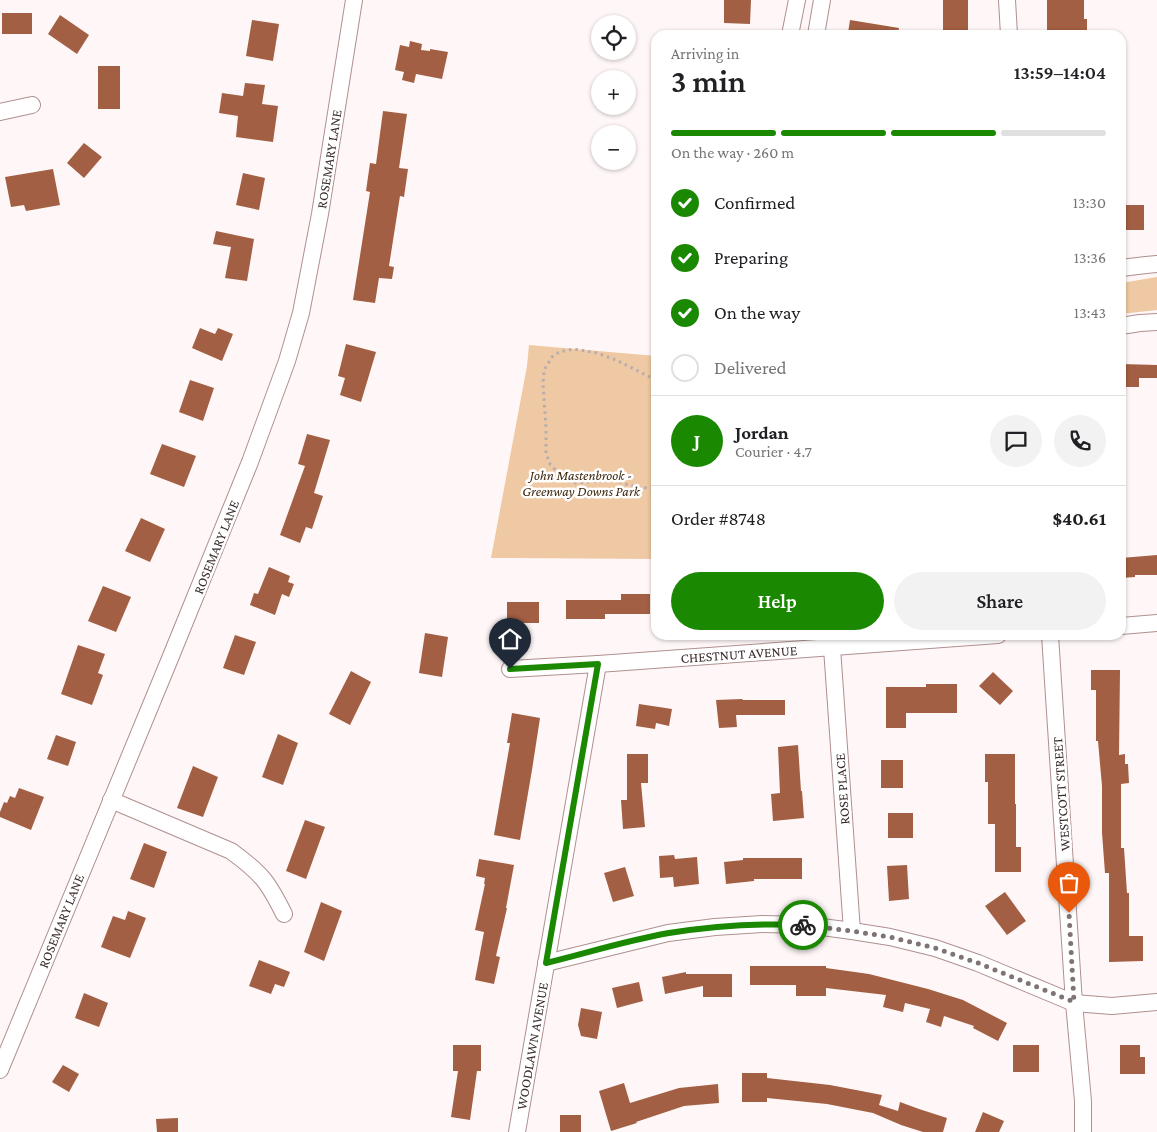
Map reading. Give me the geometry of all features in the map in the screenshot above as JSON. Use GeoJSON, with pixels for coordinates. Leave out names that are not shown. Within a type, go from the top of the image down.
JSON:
{"type":"FeatureCollection","features":[{"type":"Feature","properties":{"kind":"street","name":"ROSEMARY LANE"},"geometry":{"type":"LineString","coordinates":[[0,1070],[170,662],[288,362],[301,313],[320,214],[354,0]]}},
{"type":"Feature","properties":{"kind":"street"},"geometry":{"type":"LineString","coordinates":[[791,30],[797,0]]}},
{"type":"Feature","properties":{"kind":"street"},"geometry":{"type":"LineString","coordinates":[[817,30],[822,0]]}},
{"type":"Feature","properties":{"kind":"street"},"geometry":{"type":"LineString","coordinates":[[1007,0],[1009,30]]}},
{"type":"Feature","properties":{"kind":"street"},"geometry":{"type":"LineString","coordinates":[[0,112],[32,105]]}},
{"type":"Feature","properties":{"kind":"street"},"geometry":{"type":"LineString","coordinates":[[1126,267],[1157,264]]}},
{"type":"Feature","properties":{"kind":"street"},"geometry":{"type":"LineString","coordinates":[[1126,325],[1157,322]]}},
{"type":"Feature","properties":{"kind":"street"},"geometry":{"type":"LineString","coordinates":[[1126,626],[1157,623]]}},
{"type":"Feature","properties":{"kind":"street","name":"CHESTNUT AVENUE"},"geometry":{"type":"LineString","coordinates":[[510,669],[934,640]]}},
{"type":"Feature","properties":{"kind":"street","name":"WESTCOTT STREET"},"geometry":{"type":"LineString","coordinates":[[1050,640],[1074,1002],[1083,1101],[1083,1132]]}},
{"type":"Feature","properties":{"kind":"street","name":"ROSE PLACE"},"geometry":{"type":"LineString","coordinates":[[832,648],[852,931]]}},
{"type":"Feature","properties":{"kind":"street","name":"WOODLAWN AVENUE"},"geometry":{"type":"LineString","coordinates":[[516,1132],[598,664]]}},
{"type":"Feature","properties":{"kind":"street"},"geometry":{"type":"LineString","coordinates":[[111,800],[231,851],[263,879],[278,901],[284,914]]}},
{"type":"Feature","properties":{"kind":"street"},"geometry":{"type":"LineString","coordinates":[[546,963],[668,933],[762,924],[807,925],[890,937],[935,948],[978,963],[1074,1002],[1112,1006],[1157,1002]]}},
{"type":"Feature","properties":{"kind":"path"},"geometry":{"type":"LineString","coordinates":[[651,378],[616,360],[597,353],[574,349],[559,352],[552,357],[544,370],[543,384],[546,453],[550,464],[561,476],[573,483],[614,480],[631,486],[651,488]]}},
{"type":"Feature","properties":{"kind":"green space"},"geometry":{"type":"Polygon","coordinates":[[[1157,277],[1157,310],[1126,313],[1126,282],[1157,277]]]}},
{"type":"Feature","properties":{"kind":"green space","name":"John Mastenbrook - Greenway Downs Park"},"geometry":{"type":"Polygon","coordinates":[[[529,345],[651,356],[651,559],[491,558],[527,366],[529,345]]]}},
{"type":"Feature","properties":{"kind":"building"},"geometry":{"type":"Polygon","coordinates":[[[724,0],[751,0],[750,24],[724,23],[724,0]]]}},
{"type":"Feature","properties":{"kind":"building"},"geometry":{"type":"Polygon","coordinates":[[[943,0],[968,0],[968,30],[943,30],[943,0]]]}},
{"type":"Feature","properties":{"kind":"building"},"geometry":{"type":"Polygon","coordinates":[[[1047,0],[1084,0],[1084,19],[1087,19],[1087,30],[1047,30],[1047,0]]]}},
{"type":"Feature","properties":{"kind":"building"},"geometry":{"type":"Polygon","coordinates":[[[2,13],[32,13],[32,34],[2,34],[2,13]]]}},
{"type":"Feature","properties":{"kind":"building"},"geometry":{"type":"Polygon","coordinates":[[[60,15],[89,35],[77,54],[48,34],[60,15]]]}},
{"type":"Feature","properties":{"kind":"building"},"geometry":{"type":"Polygon","coordinates":[[[252,20],[279,24],[273,61],[246,56],[252,20]]]}},
{"type":"Feature","properties":{"kind":"building"},"geometry":{"type":"Polygon","coordinates":[[[850,20],[899,28],[899,30],[848,30],[850,20]]]}},
{"type":"Feature","properties":{"kind":"building"},"geometry":{"type":"Polygon","coordinates":[[[410,41],[422,44],[421,50],[430,51],[430,49],[448,52],[442,79],[416,74],[414,83],[402,80],[404,72],[395,70],[400,45],[409,47],[410,41]]]}},
{"type":"Feature","properties":{"kind":"building"},"geometry":{"type":"Polygon","coordinates":[[[98,66],[120,66],[120,109],[98,109],[98,66]]]}},
{"type":"Feature","properties":{"kind":"building"},"geometry":{"type":"Polygon","coordinates":[[[245,83],[265,85],[262,104],[278,106],[273,142],[236,137],[238,116],[219,113],[222,93],[243,96],[245,83]]]}},
{"type":"Feature","properties":{"kind":"building"},"geometry":{"type":"Polygon","coordinates":[[[383,111],[407,114],[399,168],[408,169],[404,197],[400,196],[389,266],[394,267],[392,279],[379,278],[375,303],[353,300],[370,192],[366,191],[370,163],[376,164],[383,111]]]}},
{"type":"Feature","properties":{"kind":"building"},"geometry":{"type":"Polygon","coordinates":[[[84,143],[102,157],[84,178],[67,163],[84,143]]]}},
{"type":"Feature","properties":{"kind":"building"},"geometry":{"type":"Polygon","coordinates":[[[53,169],[60,205],[26,211],[24,205],[11,207],[5,177],[53,169]]]}},
{"type":"Feature","properties":{"kind":"building"},"geometry":{"type":"Polygon","coordinates":[[[243,173],[265,178],[259,210],[236,205],[243,173]]]}},
{"type":"Feature","properties":{"kind":"building"},"geometry":{"type":"Polygon","coordinates":[[[1126,205],[1144,205],[1144,230],[1126,230],[1126,205]]]}},
{"type":"Feature","properties":{"kind":"building"},"geometry":{"type":"Polygon","coordinates":[[[216,231],[254,239],[247,281],[225,278],[231,247],[213,244],[216,231]]]}},
{"type":"Feature","properties":{"kind":"building"},"geometry":{"type":"Polygon","coordinates":[[[200,328],[215,334],[218,328],[233,334],[222,361],[192,348],[200,328]]]}},
{"type":"Feature","properties":{"kind":"building"},"geometry":{"type":"Polygon","coordinates":[[[346,344],[376,352],[361,402],[340,395],[345,378],[338,376],[346,344]]]}},
{"type":"Feature","properties":{"kind":"building"},"geometry":{"type":"Polygon","coordinates":[[[1126,364],[1157,365],[1157,378],[1139,378],[1139,387],[1126,387],[1126,364]]]}},
{"type":"Feature","properties":{"kind":"building"},"geometry":{"type":"Polygon","coordinates":[[[190,380],[214,388],[203,421],[179,412],[190,380]]]}},
{"type":"Feature","properties":{"kind":"building"},"geometry":{"type":"Polygon","coordinates":[[[307,434],[330,440],[314,493],[323,496],[312,529],[306,527],[300,543],[280,535],[305,466],[298,464],[307,434]]]}},
{"type":"Feature","properties":{"kind":"building"},"geometry":{"type":"Polygon","coordinates":[[[162,444],[196,456],[184,487],[150,474],[162,444]]]}},
{"type":"Feature","properties":{"kind":"building"},"geometry":{"type":"Polygon","coordinates":[[[141,518],[165,529],[150,562],[125,551],[141,518]]]}},
{"type":"Feature","properties":{"kind":"building"},"geometry":{"type":"Polygon","coordinates":[[[1157,555],[1157,575],[1135,575],[1135,577],[1126,578],[1126,558],[1157,555]]]}},
{"type":"Feature","properties":{"kind":"building"},"geometry":{"type":"Polygon","coordinates":[[[269,567],[290,576],[288,582],[294,584],[289,597],[282,594],[275,615],[250,605],[254,593],[258,594],[269,567]]]}},
{"type":"Feature","properties":{"kind":"building"},"geometry":{"type":"Polygon","coordinates":[[[103,586],[131,597],[116,632],[88,621],[103,586]]]}},
{"type":"Feature","properties":{"kind":"building"},"geometry":{"type":"Polygon","coordinates":[[[621,594],[650,594],[650,614],[605,614],[605,619],[566,619],[566,600],[621,600],[621,594]]]}},
{"type":"Feature","properties":{"kind":"building"},"geometry":{"type":"Polygon","coordinates":[[[507,602],[539,602],[539,623],[507,623],[507,602]]]}},
{"type":"Feature","properties":{"kind":"building"},"geometry":{"type":"Polygon","coordinates":[[[425,633],[448,637],[442,677],[419,673],[425,633]]]}},
{"type":"Feature","properties":{"kind":"building"},"geometry":{"type":"Polygon","coordinates":[[[235,635],[256,642],[244,675],[223,668],[235,635]]]}},
{"type":"Feature","properties":{"kind":"building"},"geometry":{"type":"Polygon","coordinates":[[[78,645],[105,654],[98,673],[103,675],[92,705],[61,694],[78,645]]]}},
{"type":"Feature","properties":{"kind":"building"},"geometry":{"type":"Polygon","coordinates":[[[1091,670],[1120,670],[1119,755],[1125,754],[1125,764],[1128,764],[1129,783],[1121,784],[1121,848],[1124,848],[1127,893],[1129,893],[1129,936],[1143,936],[1143,961],[1109,962],[1109,873],[1105,873],[1102,833],[1102,786],[1098,741],[1096,741],[1096,690],[1091,690],[1091,670]]]}},
{"type":"Feature","properties":{"kind":"building"},"geometry":{"type":"Polygon","coordinates":[[[351,671],[371,682],[350,725],[329,714],[351,671]]]}},
{"type":"Feature","properties":{"kind":"building"},"geometry":{"type":"Polygon","coordinates":[[[993,672],[1013,691],[1000,705],[979,686],[993,672]]]}},
{"type":"Feature","properties":{"kind":"building"},"geometry":{"type":"Polygon","coordinates":[[[926,684],[957,684],[957,713],[906,713],[906,728],[886,728],[886,687],[926,687],[926,684]]]}},
{"type":"Feature","properties":{"kind":"building"},"geometry":{"type":"Polygon","coordinates":[[[716,700],[785,700],[785,715],[736,715],[737,727],[719,728],[716,700]]]}},
{"type":"Feature","properties":{"kind":"building"},"geometry":{"type":"Polygon","coordinates":[[[639,704],[672,709],[669,726],[656,723],[655,729],[636,726],[639,704]]]}},
{"type":"Feature","properties":{"kind":"building"},"geometry":{"type":"Polygon","coordinates":[[[512,713],[540,718],[520,840],[494,835],[510,743],[507,743],[512,713]]]}},
{"type":"Feature","properties":{"kind":"building"},"geometry":{"type":"Polygon","coordinates":[[[278,734],[298,743],[283,785],[262,777],[278,734]]]}},
{"type":"Feature","properties":{"kind":"building"},"geometry":{"type":"Polygon","coordinates":[[[56,735],[76,742],[68,766],[47,759],[56,735]]]}},
{"type":"Feature","properties":{"kind":"building"},"geometry":{"type":"Polygon","coordinates":[[[798,745],[804,818],[773,821],[771,794],[780,793],[778,747],[798,745]]]}},
{"type":"Feature","properties":{"kind":"building"},"geometry":{"type":"Polygon","coordinates":[[[627,754],[648,754],[648,783],[641,783],[645,827],[623,829],[621,800],[627,800],[627,754]]]}},
{"type":"Feature","properties":{"kind":"building"},"geometry":{"type":"Polygon","coordinates":[[[985,754],[1015,754],[1016,847],[1021,847],[1021,872],[995,872],[995,824],[988,824],[988,782],[985,782],[985,754]]]}},
{"type":"Feature","properties":{"kind":"building"},"geometry":{"type":"Polygon","coordinates":[[[881,760],[903,760],[903,788],[881,788],[881,760]]]}},
{"type":"Feature","properties":{"kind":"building"},"geometry":{"type":"Polygon","coordinates":[[[193,766],[218,777],[203,817],[177,808],[193,766]]]}},
{"type":"Feature","properties":{"kind":"building"},"geometry":{"type":"Polygon","coordinates":[[[19,788],[44,797],[31,830],[0,817],[4,802],[7,803],[10,796],[15,798],[19,788]]]}},
{"type":"Feature","properties":{"kind":"building"},"geometry":{"type":"Polygon","coordinates":[[[888,813],[913,813],[913,838],[888,838],[888,813]]]}},
{"type":"Feature","properties":{"kind":"building"},"geometry":{"type":"Polygon","coordinates":[[[305,820],[325,827],[306,879],[286,871],[305,820]]]}},
{"type":"Feature","properties":{"kind":"building"},"geometry":{"type":"Polygon","coordinates":[[[144,843],[167,852],[154,888],[130,879],[144,843]]]}},
{"type":"Feature","properties":{"kind":"building"},"geometry":{"type":"Polygon","coordinates":[[[674,855],[675,859],[697,857],[699,884],[674,887],[673,877],[660,878],[659,856],[674,855]]]}},
{"type":"Feature","properties":{"kind":"building"},"geometry":{"type":"Polygon","coordinates":[[[743,858],[802,858],[802,879],[754,879],[754,881],[726,884],[724,862],[743,860],[743,858]]]}},
{"type":"Feature","properties":{"kind":"building"},"geometry":{"type":"Polygon","coordinates":[[[479,859],[514,865],[496,956],[500,957],[494,984],[475,980],[484,932],[475,930],[485,884],[485,878],[476,876],[479,859]]]}},
{"type":"Feature","properties":{"kind":"building"},"geometry":{"type":"Polygon","coordinates":[[[907,865],[909,899],[889,901],[887,866],[907,865]]]}},
{"type":"Feature","properties":{"kind":"building"},"geometry":{"type":"Polygon","coordinates":[[[625,867],[634,896],[613,902],[604,873],[625,867]]]}},
{"type":"Feature","properties":{"kind":"building"},"geometry":{"type":"Polygon","coordinates":[[[1005,892],[1026,921],[1007,935],[985,906],[1005,892]]]}},
{"type":"Feature","properties":{"kind":"building"},"geometry":{"type":"Polygon","coordinates":[[[321,902],[342,911],[324,961],[304,952],[321,902]]]}},
{"type":"Feature","properties":{"kind":"building"},"geometry":{"type":"Polygon","coordinates":[[[128,911],[146,918],[130,958],[101,947],[113,916],[125,920],[128,911]]]}},
{"type":"Feature","properties":{"kind":"building"},"geometry":{"type":"Polygon","coordinates":[[[259,960],[290,972],[284,987],[275,984],[271,994],[249,986],[259,960]]]}},
{"type":"Feature","properties":{"kind":"building"},"geometry":{"type":"Polygon","coordinates":[[[750,966],[826,966],[826,968],[869,974],[963,1000],[1007,1023],[998,1041],[973,1028],[974,1026],[944,1016],[941,1027],[926,1022],[930,1009],[905,1003],[903,1012],[883,1007],[886,995],[826,988],[826,996],[796,996],[796,985],[750,985],[750,966]]]}},
{"type":"Feature","properties":{"kind":"building"},"geometry":{"type":"Polygon","coordinates":[[[686,972],[686,974],[732,974],[732,997],[703,997],[703,986],[665,994],[662,977],[686,972]]]}},
{"type":"Feature","properties":{"kind":"building"},"geometry":{"type":"Polygon","coordinates":[[[639,982],[643,1001],[617,1008],[612,988],[639,982]]]}},
{"type":"Feature","properties":{"kind":"building"},"geometry":{"type":"Polygon","coordinates":[[[84,993],[108,1003],[99,1027],[75,1018],[84,993]]]}},
{"type":"Feature","properties":{"kind":"building"},"geometry":{"type":"Polygon","coordinates":[[[581,1008],[602,1012],[597,1039],[581,1036],[578,1025],[581,1008]]]}},
{"type":"Feature","properties":{"kind":"building"},"geometry":{"type":"Polygon","coordinates":[[[453,1045],[481,1045],[481,1071],[477,1071],[470,1120],[451,1117],[458,1071],[453,1071],[453,1045]]]}},
{"type":"Feature","properties":{"kind":"building"},"geometry":{"type":"Polygon","coordinates":[[[1013,1045],[1039,1045],[1039,1072],[1013,1072],[1013,1045]]]}},
{"type":"Feature","properties":{"kind":"building"},"geometry":{"type":"Polygon","coordinates":[[[1120,1045],[1140,1045],[1140,1057],[1145,1057],[1145,1074],[1120,1074],[1120,1045]]]}},
{"type":"Feature","properties":{"kind":"building"},"geometry":{"type":"Polygon","coordinates":[[[63,1065],[79,1074],[69,1092],[52,1082],[63,1065]]]}},
{"type":"Feature","properties":{"kind":"building"},"geometry":{"type":"Polygon","coordinates":[[[742,1073],[767,1073],[767,1078],[830,1085],[882,1095],[879,1105],[898,1111],[900,1102],[947,1118],[943,1132],[923,1132],[873,1113],[827,1104],[767,1098],[767,1102],[742,1102],[742,1073]]]}},
{"type":"Feature","properties":{"kind":"building"},"geometry":{"type":"Polygon","coordinates":[[[624,1083],[630,1103],[679,1088],[718,1084],[719,1103],[684,1106],[611,1131],[599,1091],[624,1083]]]}},
{"type":"Feature","properties":{"kind":"building"},"geometry":{"type":"Polygon","coordinates":[[[983,1112],[1004,1121],[999,1132],[975,1132],[983,1112]]]}},
{"type":"Feature","properties":{"kind":"building"},"geometry":{"type":"Polygon","coordinates":[[[560,1115],[581,1115],[581,1132],[560,1132],[560,1115]]]}},
{"type":"Feature","properties":{"kind":"building"},"geometry":{"type":"Polygon","coordinates":[[[178,1118],[178,1132],[157,1132],[156,1119],[178,1118]]]}},
{"type":"Feature","properties":{"kind":"way so far"},"geometry":{"type":"LineString","coordinates":[[803,925],[890,937],[935,948],[978,963],[1074,1002],[1069,913]]}},
{"type":"Feature","properties":{"kind":"route"},"geometry":{"type":"LineString","coordinates":[[510,669],[598,664],[546,963],[668,933],[762,924],[803,925]]}}]}
